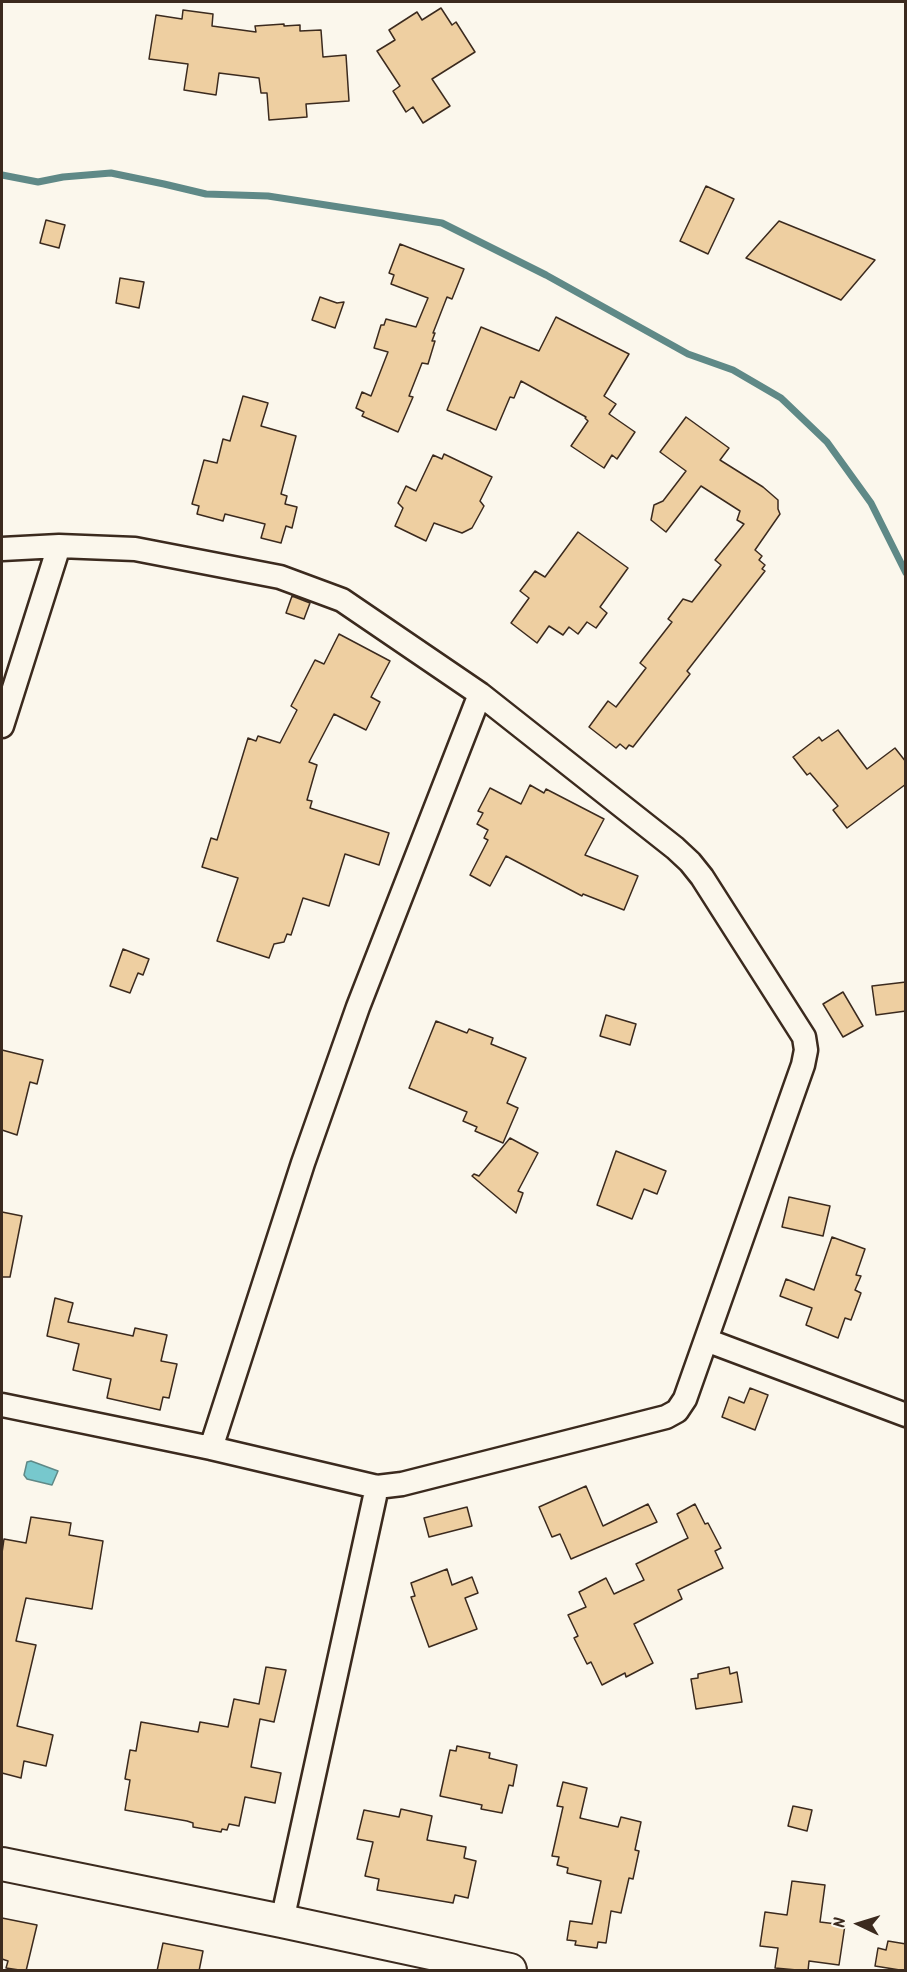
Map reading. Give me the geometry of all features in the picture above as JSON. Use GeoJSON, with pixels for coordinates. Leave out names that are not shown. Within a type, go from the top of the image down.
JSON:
{"type":"FeatureCollection","features":[{"type":"Feature","properties":{"kind":"street"},"geometry":{"type":"LineString","coordinates":[[2,726],[59,546]]}},
{"type":"Feature","properties":{"kind":"street"},"geometry":{"type":"LineString","coordinates":[[2,549],[59,546],[135,549],[280,577],[342,600],[480,694],[690,862],[804,1037],[806,1050],[803,1065],[685,1399],[677,1411],[666,1417],[402,1484],[377,1487],[211,1448],[2,1405]]}},
{"type":"Feature","properties":{"kind":"street"},"geometry":{"type":"LineString","coordinates":[[211,1448],[303,1163],[354,1018],[480,694]]}},
{"type":"Feature","properties":{"kind":"street"},"geometry":{"type":"LineString","coordinates":[[706,1340],[906,1415]]}},
{"type":"Feature","properties":{"kind":"street"},"geometry":{"type":"LineString","coordinates":[[282,1921],[377,1487]]}},
{"type":"Feature","properties":{"kind":"street"},"geometry":{"type":"LineString","coordinates":[[2,1864],[282,1921],[510,1971]]}},
{"type":"Feature","properties":{"kind":"water"},"geometry":{"type":"Polygon","coordinates":[[[31,1461],[58,1471],[52,1485],[27,1479],[24,1475],[27,1462],[31,1461]]]}},
{"type":"Feature","properties":{"kind":"building"},"geometry":{"type":"Polygon","coordinates":[[[441,8],[452,25],[456,22],[475,52],[432,79],[450,106],[423,123],[413,107],[406,112],[393,91],[400,86],[377,51],[395,40],[389,30],[417,12],[422,20],[441,8]]]}},
{"type":"Feature","properties":{"kind":"building"},"geometry":{"type":"Polygon","coordinates":[[[183,10],[213,14],[212,26],[256,32],[255,26],[284,24],[284,26],[300,25],[300,31],[321,30],[323,57],[346,55],[349,101],[306,104],[307,117],[269,120],[267,93],[261,93],[259,78],[219,73],[216,95],[184,90],[188,64],[149,59],[156,15],[182,19],[183,10]]]}},
{"type":"Feature","properties":{"kind":"building"},"geometry":{"type":"Polygon","coordinates":[[[706,186],[734,199],[708,254],[680,241],[706,186]]]}},
{"type":"Feature","properties":{"kind":"building"},"geometry":{"type":"Polygon","coordinates":[[[46,220],[65,225],[59,248],[40,243],[46,220]]]}},
{"type":"Feature","properties":{"kind":"building"},"geometry":{"type":"Polygon","coordinates":[[[779,221],[875,260],[841,300],[746,258],[779,221]]]}},
{"type":"Feature","properties":{"kind":"building"},"geometry":{"type":"Polygon","coordinates":[[[400,244],[464,269],[452,299],[447,297],[433,333],[435,333],[432,341],[435,341],[428,364],[422,363],[409,396],[413,397],[398,432],[362,416],[364,412],[356,408],[362,392],[371,396],[388,352],[374,348],[381,325],[384,325],[386,319],[416,327],[428,298],[391,284],[394,275],[389,273],[400,244]]]}},
{"type":"Feature","properties":{"kind":"building"},"geometry":{"type":"Polygon","coordinates":[[[120,278],[144,282],[139,308],[116,303],[120,278]]]}},
{"type":"Feature","properties":{"kind":"building"},"geometry":{"type":"Polygon","coordinates":[[[320,297],[337,303],[344,302],[335,328],[312,320],[320,297]]]}},
{"type":"Feature","properties":{"kind":"building"},"geometry":{"type":"Polygon","coordinates":[[[556,317],[629,354],[604,396],[616,404],[609,414],[635,432],[617,459],[612,455],[604,468],[571,446],[588,421],[586,417],[521,381],[514,398],[510,397],[496,430],[447,410],[481,327],[539,351],[556,317]]]}},
{"type":"Feature","properties":{"kind":"building"},"geometry":{"type":"Polygon","coordinates":[[[243,396],[268,403],[261,426],[296,436],[281,494],[287,496],[285,504],[297,507],[292,528],[286,526],[281,543],[261,538],[265,524],[225,514],[223,521],[197,514],[199,506],[192,504],[204,460],[217,463],[223,439],[230,441],[243,396]]]}},
{"type":"Feature","properties":{"kind":"building"},"geometry":{"type":"Polygon","coordinates":[[[686,417],[729,448],[720,460],[763,487],[778,500],[780,514],[755,550],[762,556],[759,560],[765,565],[762,569],[765,571],[687,671],[690,674],[633,747],[629,745],[626,749],[620,744],[616,748],[589,727],[608,701],[616,707],[646,668],[640,663],[672,622],[668,619],[683,599],[692,602],[721,565],[715,560],[744,524],[737,520],[740,511],[701,486],[666,532],[651,520],[654,505],[663,501],[686,471],[660,452],[686,417]]]}},
{"type":"Feature","properties":{"kind":"building"},"geometry":{"type":"Polygon","coordinates":[[[444,454],[492,477],[480,501],[484,506],[472,528],[462,533],[434,523],[426,541],[395,526],[403,508],[398,503],[406,486],[416,491],[433,455],[442,459],[444,454]]]}},
{"type":"Feature","properties":{"kind":"building"},"geometry":{"type":"Polygon","coordinates":[[[578,532],[628,568],[600,607],[607,613],[596,628],[587,622],[578,634],[569,627],[563,635],[549,626],[537,643],[511,623],[529,598],[520,591],[535,571],[545,577],[578,532]]]}},
{"type":"Feature","properties":{"kind":"building"},"geometry":{"type":"Polygon","coordinates":[[[292,596],[310,603],[304,619],[286,613],[292,596]]]}},
{"type":"Feature","properties":{"kind":"building"},"geometry":{"type":"Polygon","coordinates":[[[339,634],[390,661],[371,697],[380,702],[366,730],[334,714],[309,762],[317,765],[307,800],[312,801],[310,808],[389,833],[379,865],[345,854],[329,906],[303,898],[291,935],[287,934],[284,942],[274,944],[269,958],[217,941],[238,878],[202,867],[211,838],[217,840],[248,738],[256,741],[258,736],[280,743],[297,710],[291,706],[315,660],[324,664],[339,634]]]}},
{"type":"Feature","properties":{"kind":"building"},"geometry":{"type":"Polygon","coordinates":[[[838,730],[867,769],[895,748],[906,762],[906,784],[847,828],[833,810],[838,806],[810,773],[807,775],[793,757],[819,737],[822,741],[838,730]]]}},
{"type":"Feature","properties":{"kind":"building"},"geometry":{"type":"Polygon","coordinates":[[[530,785],[544,793],[546,789],[604,819],[585,855],[638,876],[624,910],[583,894],[582,896],[506,856],[490,886],[470,875],[488,840],[484,838],[488,830],[477,824],[483,813],[478,811],[490,788],[521,804],[530,785]]]}},
{"type":"Feature","properties":{"kind":"building"},"geometry":{"type":"Polygon","coordinates":[[[123,949],[149,959],[143,975],[138,973],[130,993],[110,986],[123,949]]]}},
{"type":"Feature","properties":{"kind":"building"},"geometry":{"type":"Polygon","coordinates":[[[906,982],[906,1011],[876,1015],[872,986],[906,982]]]}},
{"type":"Feature","properties":{"kind":"building"},"geometry":{"type":"Polygon","coordinates":[[[843,992],[863,1026],[843,1037],[823,1004],[843,992]]]}},
{"type":"Feature","properties":{"kind":"building"},"geometry":{"type":"Polygon","coordinates":[[[606,1015],[636,1024],[630,1045],[600,1036],[606,1015]]]}},
{"type":"Feature","properties":{"kind":"building"},"geometry":{"type":"Polygon","coordinates":[[[436,1021],[467,1033],[469,1029],[493,1038],[491,1044],[526,1058],[507,1103],[518,1108],[503,1143],[475,1131],[477,1127],[463,1121],[467,1112],[409,1088],[436,1021]]]}},
{"type":"Feature","properties":{"kind":"building"},"geometry":{"type":"Polygon","coordinates":[[[2,1050],[43,1060],[37,1084],[30,1082],[17,1135],[2,1130],[2,1050]]]}},
{"type":"Feature","properties":{"kind":"building"},"geometry":{"type":"Polygon","coordinates":[[[510,1138],[538,1153],[518,1191],[523,1193],[516,1213],[472,1176],[474,1174],[479,1176],[510,1138]]]}},
{"type":"Feature","properties":{"kind":"building"},"geometry":{"type":"Polygon","coordinates":[[[616,1151],[666,1171],[657,1194],[644,1189],[632,1219],[597,1205],[616,1151]]]}},
{"type":"Feature","properties":{"kind":"building"},"geometry":{"type":"Polygon","coordinates":[[[789,1197],[830,1206],[823,1236],[782,1227],[789,1197]]]}},
{"type":"Feature","properties":{"kind":"building"},"geometry":{"type":"Polygon","coordinates":[[[2,1212],[22,1216],[10,1277],[2,1277],[2,1212]]]}},
{"type":"Feature","properties":{"kind":"building"},"geometry":{"type":"Polygon","coordinates":[[[832,1237],[865,1249],[856,1275],[861,1276],[855,1290],[861,1293],[851,1320],[845,1318],[838,1338],[806,1325],[812,1308],[780,1296],[786,1279],[814,1290],[832,1237]]]}},
{"type":"Feature","properties":{"kind":"building"},"geometry":{"type":"Polygon","coordinates":[[[55,1298],[73,1303],[68,1322],[133,1336],[135,1328],[167,1335],[161,1361],[177,1364],[169,1398],[163,1397],[160,1410],[107,1398],[111,1379],[73,1370],[79,1344],[47,1336],[55,1298]]]}},
{"type":"Feature","properties":{"kind":"building"},"geometry":{"type":"Polygon","coordinates":[[[750,1388],[768,1395],[755,1430],[722,1417],[729,1397],[744,1403],[750,1388]]]}},
{"type":"Feature","properties":{"kind":"building"},"geometry":{"type":"Polygon","coordinates":[[[586,1486],[603,1526],[648,1504],[657,1522],[571,1559],[560,1534],[552,1537],[539,1507],[586,1486]]]}},
{"type":"Feature","properties":{"kind":"building"},"geometry":{"type":"Polygon","coordinates":[[[695,1504],[721,1548],[715,1551],[723,1568],[678,1590],[682,1599],[634,1624],[653,1663],[626,1677],[625,1673],[602,1685],[591,1662],[587,1664],[574,1638],[578,1636],[568,1615],[586,1607],[579,1592],[606,1578],[614,1594],[644,1580],[636,1564],[688,1538],[677,1514],[695,1504]]]}},
{"type":"Feature","properties":{"kind":"building"},"geometry":{"type":"Polygon","coordinates":[[[467,1507],[472,1526],[429,1537],[424,1518],[467,1507]]]}},
{"type":"Feature","properties":{"kind":"building"},"geometry":{"type":"Polygon","coordinates":[[[31,1517],[71,1523],[69,1535],[103,1541],[92,1609],[26,1598],[16,1641],[36,1645],[17,1726],[53,1735],[46,1766],[24,1761],[21,1778],[2,1773],[2,1553],[4,1539],[26,1543],[31,1517]]]}},
{"type":"Feature","properties":{"kind":"building"},"geometry":{"type":"Polygon","coordinates":[[[447,1569],[452,1585],[472,1577],[478,1593],[465,1598],[477,1629],[429,1647],[411,1597],[415,1596],[411,1583],[447,1569]]]}},
{"type":"Feature","properties":{"kind":"building"},"geometry":{"type":"Polygon","coordinates":[[[266,1667],[286,1670],[274,1722],[260,1719],[251,1767],[281,1773],[275,1803],[245,1797],[239,1826],[229,1824],[227,1830],[222,1829],[221,1832],[193,1827],[193,1823],[187,1821],[125,1810],[130,1780],[125,1779],[130,1750],[136,1751],[141,1722],[198,1732],[200,1722],[228,1727],[234,1699],[259,1704],[266,1667]]]}},
{"type":"Feature","properties":{"kind":"building"},"geometry":{"type":"Polygon","coordinates":[[[729,1667],[730,1674],[737,1672],[742,1702],[696,1709],[691,1679],[698,1678],[698,1674],[729,1667]]]}},
{"type":"Feature","properties":{"kind":"building"},"geometry":{"type":"Polygon","coordinates":[[[457,1746],[490,1753],[489,1758],[517,1765],[513,1786],[509,1785],[502,1813],[481,1809],[482,1805],[440,1796],[450,1750],[456,1751],[457,1746]]]}},
{"type":"Feature","properties":{"kind":"building"},"geometry":{"type":"Polygon","coordinates":[[[563,1782],[587,1788],[580,1818],[618,1827],[621,1817],[641,1822],[635,1850],[639,1851],[633,1879],[629,1878],[621,1913],[611,1911],[606,1943],[598,1942],[597,1948],[575,1945],[576,1941],[567,1940],[570,1921],[592,1924],[601,1881],[567,1873],[568,1868],[557,1865],[559,1857],[552,1856],[563,1807],[557,1806],[563,1782]]]}},
{"type":"Feature","properties":{"kind":"building"},"geometry":{"type":"Polygon","coordinates":[[[793,1806],[812,1810],[807,1831],[788,1826],[793,1806]]]}},
{"type":"Feature","properties":{"kind":"building"},"geometry":{"type":"Polygon","coordinates":[[[401,1809],[432,1816],[427,1840],[466,1847],[464,1858],[476,1861],[468,1898],[455,1895],[453,1903],[377,1890],[379,1879],[365,1876],[373,1842],[357,1839],[364,1810],[399,1817],[401,1809]]]}},
{"type":"Feature","properties":{"kind":"building"},"geometry":{"type":"Polygon","coordinates":[[[792,1881],[825,1885],[820,1922],[845,1925],[839,1965],[809,1961],[808,1971],[775,1968],[778,1948],[760,1946],[765,1912],[787,1915],[792,1881]]]}},
{"type":"Feature","properties":{"kind":"building"},"geometry":{"type":"Polygon","coordinates":[[[2,1918],[37,1925],[26,1971],[6,1968],[8,1961],[2,1959],[2,1918]]]}},
{"type":"Feature","properties":{"kind":"building"},"geometry":{"type":"Polygon","coordinates":[[[888,1941],[906,1944],[906,1971],[875,1966],[878,1948],[886,1950],[888,1941]]]}},
{"type":"Feature","properties":{"kind":"building"},"geometry":{"type":"Polygon","coordinates":[[[163,1943],[203,1951],[199,1971],[157,1971],[163,1943]]]}},
{"type":"Feature","properties":{"kind":"waterway"},"geometry":{"type":"LineString","coordinates":[[2,175],[38,182],[63,177],[111,173],[206,194],[268,196],[442,223],[546,275],[688,354],[733,370],[781,398],[827,442],[871,503],[906,573]]}}]}
